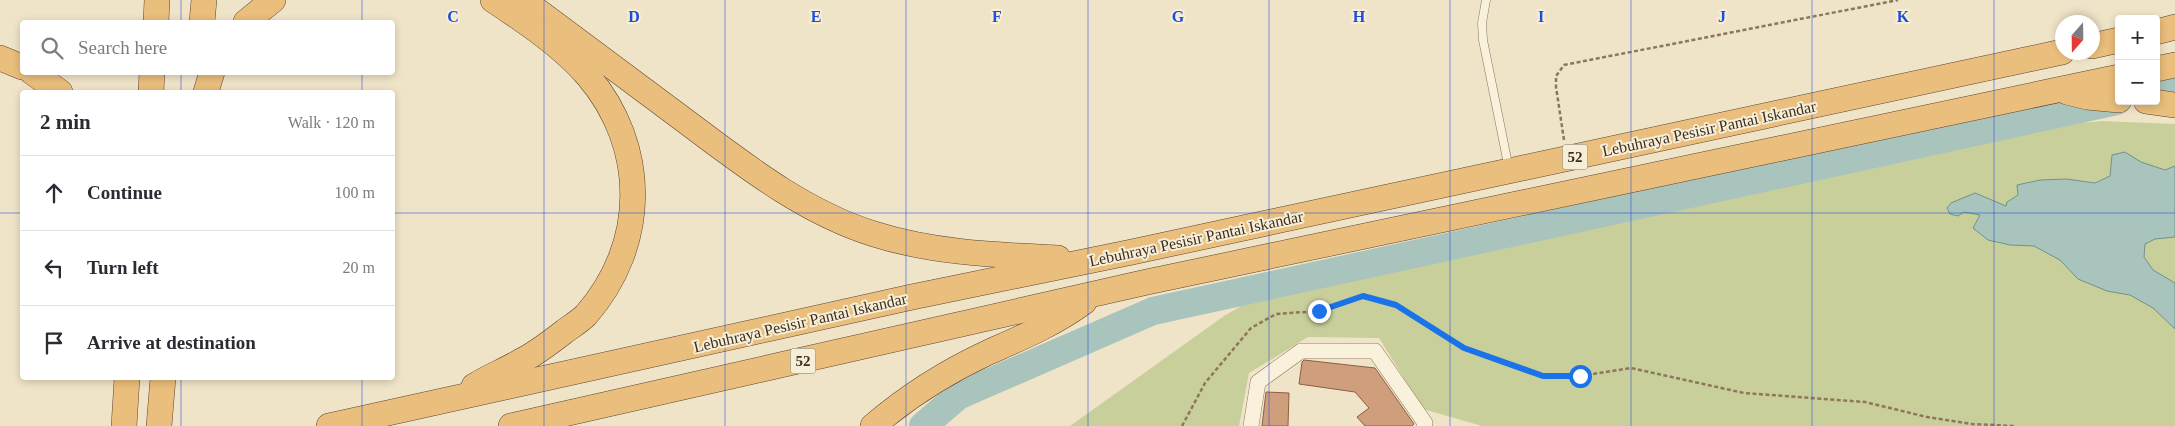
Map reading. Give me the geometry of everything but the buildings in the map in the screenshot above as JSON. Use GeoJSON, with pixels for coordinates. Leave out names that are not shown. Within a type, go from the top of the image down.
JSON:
{"type":"FeatureCollection","features":[{"type":"Feature","properties":{"kind":"highway"},"geometry":{"type":"LineString","coordinates":[[156,20],[157,0]]}},
{"type":"Feature","properties":{"kind":"highway"},"geometry":{"type":"LineString","coordinates":[[202,20],[204,0]]}},
{"type":"Feature","properties":{"kind":"highway"},"geometry":{"type":"LineString","coordinates":[[248,20],[273,0]]}},
{"type":"Feature","properties":{"kind":"highway"},"geometry":{"type":"LineString","coordinates":[[453,399],[485,379],[529,357],[585,316],[602,294],[616,270],[631,226],[634,201],[633,172],[628,149],[618,123],[602,95],[567,55],[494,0]]}},
{"type":"Feature","properties":{"kind":"highway"},"geometry":{"type":"LineString","coordinates":[[523,0],[765,179],[809,206],[843,222],[902,242],[935,249],[1088,261]]}},
{"type":"Feature","properties":{"kind":"highway"},"geometry":{"type":"LineString","coordinates":[[2160,31],[2175,27]]}},
{"type":"Feature","properties":{"kind":"highway"},"geometry":{"type":"LineString","coordinates":[[2100,44],[2115,41]]}},
{"type":"Feature","properties":{"kind":"highway","name":"Lebuhraya Pesisir Pantai Iskandar"},"geometry":{"type":"LineString","coordinates":[[329,426],[912,298],[2055,53]]}},
{"type":"Feature","properties":{"kind":"highway"},"geometry":{"type":"LineString","coordinates":[[0,58],[20,66]]}},
{"type":"Feature","properties":{"kind":"highway"},"geometry":{"type":"LineString","coordinates":[[2160,68],[2175,65]]}},
{"type":"Feature","properties":{"kind":"highway"},"geometry":{"type":"LineString","coordinates":[[36,75],[57,90]]}},
{"type":"Feature","properties":{"kind":"highway"},"geometry":{"type":"LineString","coordinates":[[151,90],[152,75]]}},
{"type":"Feature","properties":{"kind":"highway"},"geometry":{"type":"LineString","coordinates":[[193,90],[196,75]]}},
{"type":"Feature","properties":{"kind":"highway"},"geometry":{"type":"LineString","coordinates":[[207,90],[211,75]]}},
{"type":"Feature","properties":{"kind":"highway","name":"Lebuhraya Pesisir Pantai Iskandar"},"geometry":{"type":"LineString","coordinates":[[511,426],[1094,294],[2115,78]]}},
{"type":"Feature","properties":{"kind":"highway"},"geometry":{"type":"LineString","coordinates":[[2058,90],[2086,97],[2115,100]]}},
{"type":"Feature","properties":{"kind":"highway"},"geometry":{"type":"LineString","coordinates":[[2160,103],[2175,105]]}},
{"type":"Feature","properties":{"kind":"highway"},"geometry":{"type":"LineString","coordinates":[[874,426],[915,393],[952,371],[1050,324],[1094,294]]}},
{"type":"Feature","properties":{"kind":"highway"},"geometry":{"type":"LineString","coordinates":[[124,426],[127,380]]}},
{"type":"Feature","properties":{"kind":"highway"},"geometry":{"type":"LineString","coordinates":[[159,426],[163,380]]}},
{"type":"Feature","properties":{"kind":"street"},"geometry":{"type":"LineString","coordinates":[[1250,426],[1258,382],[1301,351],[1375,351],[1424,423],[1424,426]]}},
{"type":"Feature","properties":{"kind":"lane"},"geometry":{"type":"LineString","coordinates":[[1486,0],[1482,23],[1484,40],[1510,170]]}},
{"type":"Feature","properties":{"kind":"path"},"geometry":{"type":"LineString","coordinates":[[1567,158],[1556,86],[1556,76],[1564,65],[1898,0]]}},
{"type":"Feature","properties":{"kind":"path"},"geometry":{"type":"LineString","coordinates":[[1182,426],[1205,383],[1251,328],[1276,314],[1319,311],[1363,296],[1396,305],[1464,348],[1543,376],[1580,376],[1631,368],[1744,393],[1865,402],[1927,417],[1972,424],[2015,426]]}},
{"type":"Feature","properties":{"kind":"green space"},"geometry":{"type":"Polygon","coordinates":[[[2102,121],[2175,124],[2175,426],[1482,426],[1423,409],[1379,338],[1308,337],[1249,373],[1239,426],[1070,426],[1224,316],[1260,296],[1339,274],[2056,125],[2102,121]]]}},
{"type":"Feature","properties":{"kind":"water"},"geometry":{"type":"Polygon","coordinates":[[[2125,152],[2141,162],[2165,170],[2175,166],[2175,237],[2155,239],[2145,244],[2144,257],[2153,270],[2175,283],[2175,329],[2153,308],[2130,295],[2107,291],[2078,279],[2060,260],[2034,246],[2010,245],[1988,240],[1973,228],[1980,215],[1964,212],[1958,216],[1950,214],[1947,208],[1951,203],[1975,193],[2006,206],[2007,202],[2018,195],[2017,185],[2040,180],[2066,179],[2095,183],[2110,176],[2112,155],[2125,152]]]}},
{"type":"Feature","properties":{"kind":"waterway"},"geometry":{"type":"LineString","coordinates":[[2160,92],[2175,90]]}},
{"type":"Feature","properties":{"kind":"waterway"},"geometry":{"type":"LineString","coordinates":[[923,426],[958,396],[1153,311],[2115,101]]}},
{"type":"Feature","properties":{"kind":"route"},"geometry":{"type":"LineString","coordinates":[[1319,311],[1363,296],[1396,305],[1464,348],[1543,376],[1580,376]]}}]}
